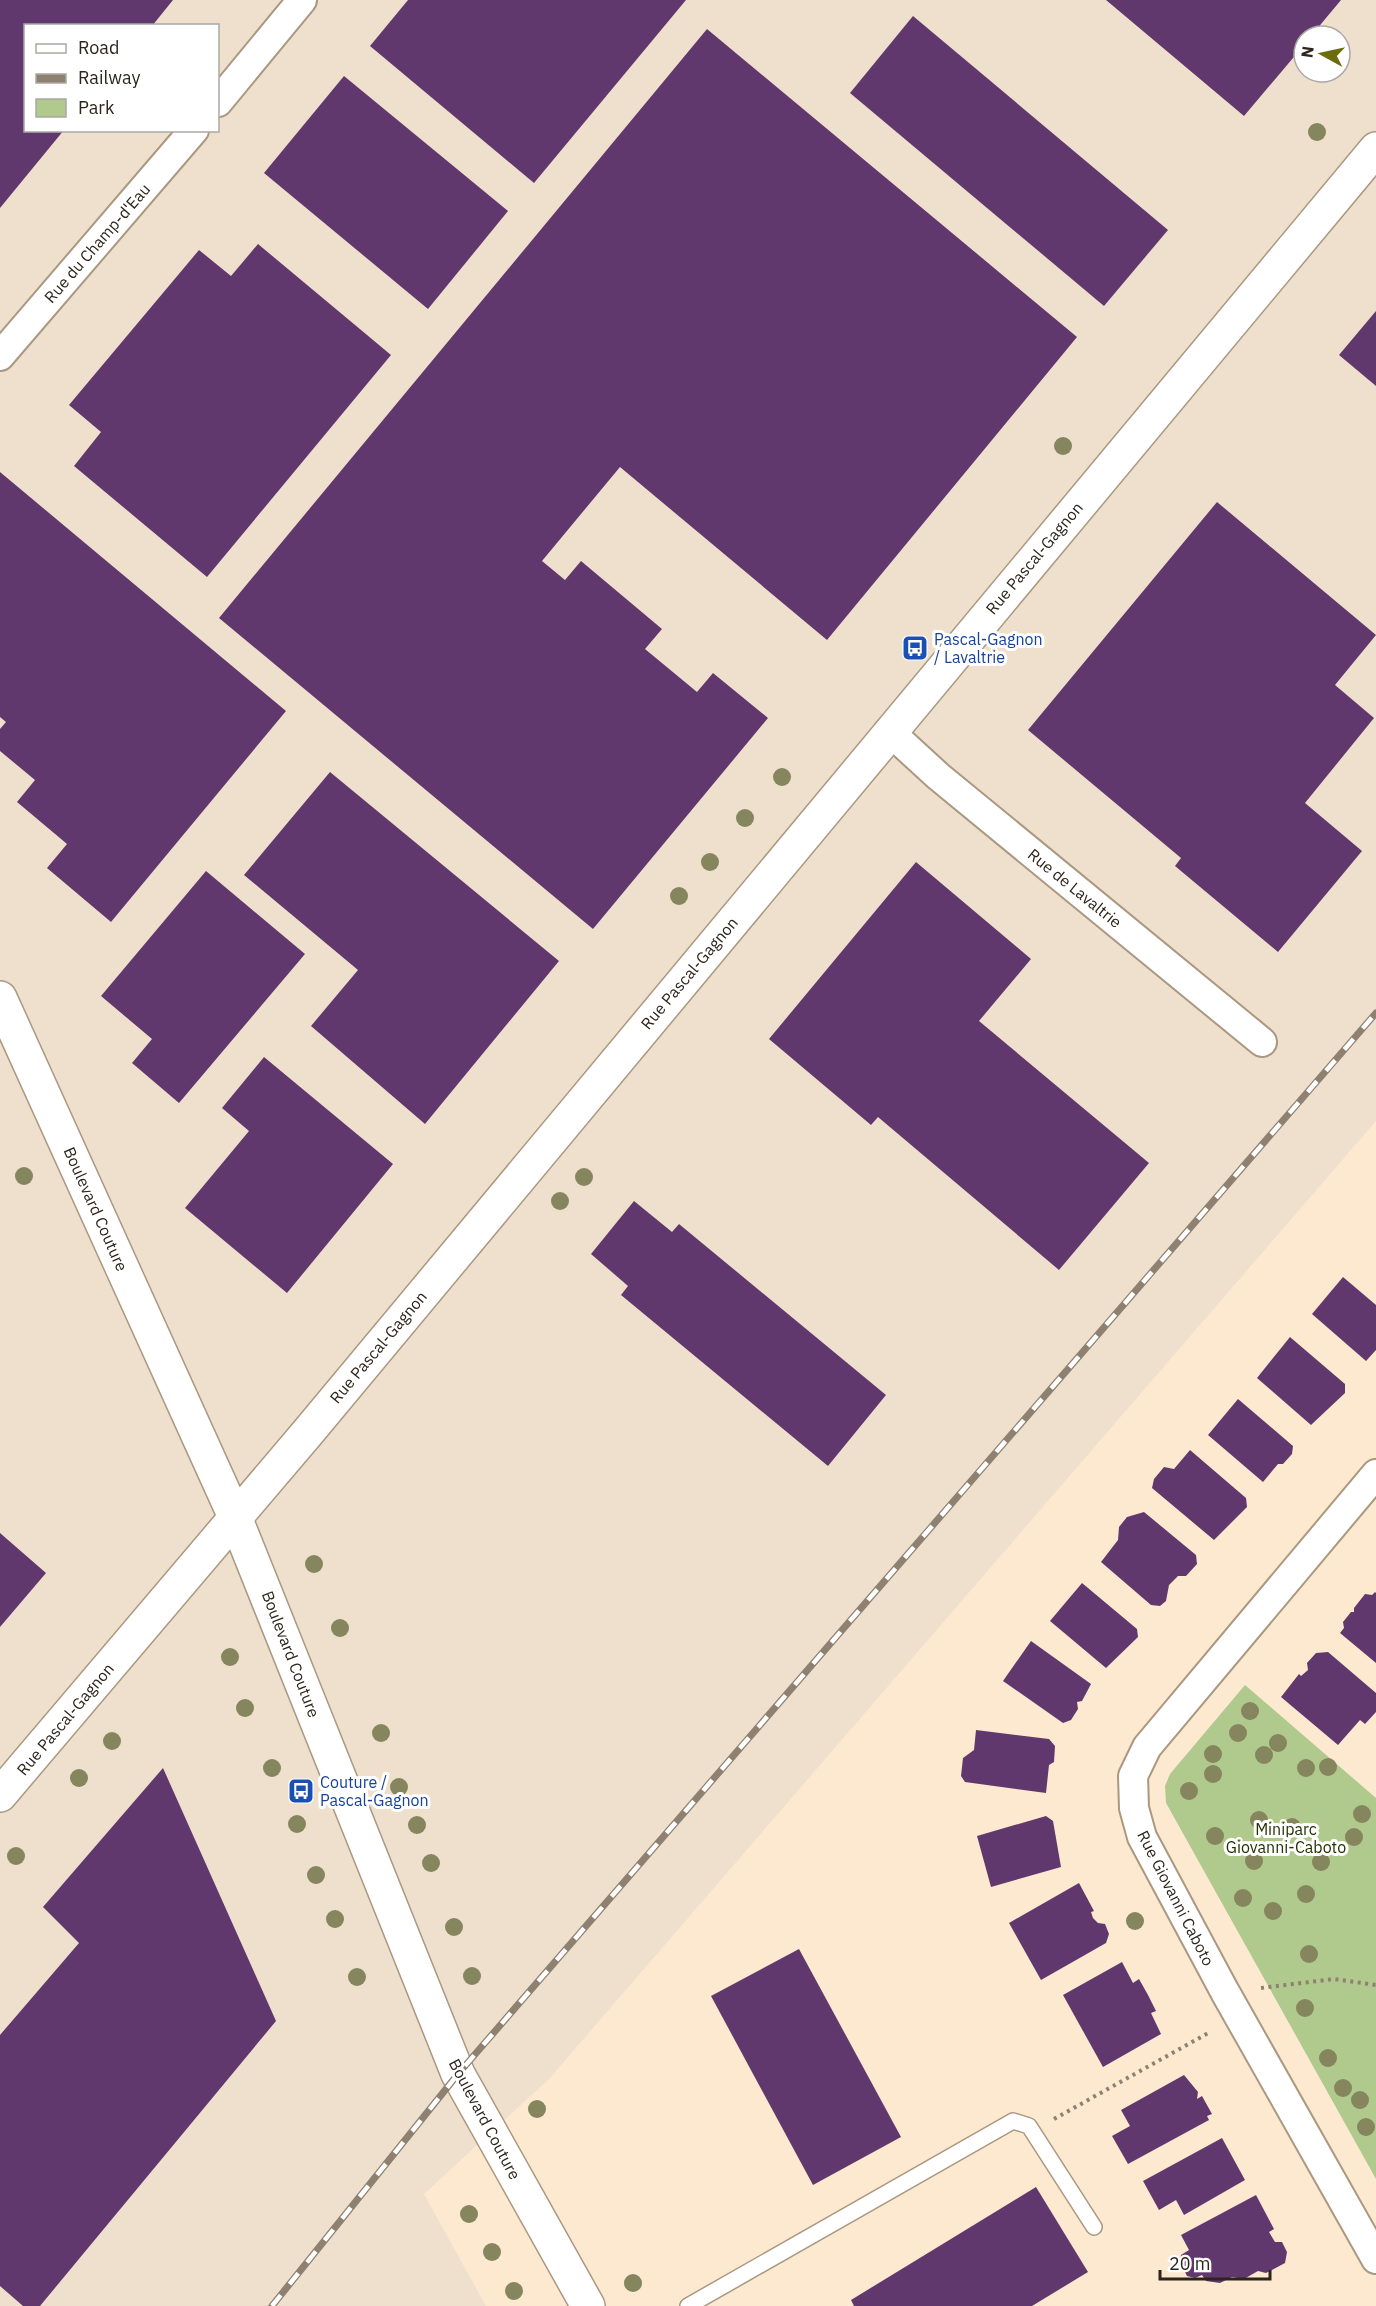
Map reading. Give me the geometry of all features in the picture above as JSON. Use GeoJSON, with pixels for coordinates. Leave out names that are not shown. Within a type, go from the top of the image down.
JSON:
{"type":"FeatureCollection","features":[{"type":"Feature","properties":{"kind":"street"},"geometry":{"type":"LineString","coordinates":[[219,101],[302,0]]}},
{"type":"Feature","properties":{"kind":"street","name":"Rue du Champ-d'Eau"},"geometry":{"type":"LineString","coordinates":[[0,356],[192,132]]}},
{"type":"Feature","properties":{"kind":"street","name":"Rue Pascal-Gagnon"},"geometry":{"type":"LineString","coordinates":[[0,1795],[235,1517],[1376,149]]}},
{"type":"Feature","properties":{"kind":"street","name":"Rue de Lavaltrie"},"geometry":{"type":"LineString","coordinates":[[889,731],[938,776],[1262,1042]]}},
{"type":"Feature","properties":{"kind":"street","name":"Boulevard Couture"},"geometry":{"type":"LineString","coordinates":[[0,998],[235,1517],[458,2074],[588,2306]]}},
{"type":"Feature","properties":{"kind":"street","name":"Rue Giovanni Caboto"},"geometry":{"type":"LineString","coordinates":[[1376,1474],[1147,1747],[1133,1776],[1134,1808],[1142,1837],[1232,2004],[1376,2259]]}},
{"type":"Feature","properties":{"kind":"lane"},"geometry":{"type":"LineString","coordinates":[[688,2306],[1013,2121],[1029,2126],[1094,2227]]}},
{"type":"Feature","properties":{"kind":"path"},"geometry":{"type":"LineString","coordinates":[[1032,2131],[1232,2004],[1334,1979],[1376,1985]]}},
{"type":"Feature","properties":{"kind":"shaded area"},"geometry":{"type":"Polygon","coordinates":[[[0,0],[1376,0],[1376,1121],[549,2079],[424,2194],[486,2306],[0,2306],[0,0]]]}},
{"type":"Feature","properties":{"kind":"green space","name":"Miniparc Giovanni-Caboto"},"geometry":{"type":"Polygon","coordinates":[[[1245,1685],[1376,1798],[1376,2179],[1166,1803],[1165,1786],[1170,1774],[1245,1685]]]}},
{"type":"Feature","properties":{"kind":"building"},"geometry":{"type":"Polygon","coordinates":[[[0,0],[173,0],[154,24],[24,24],[24,132],[62,132],[0,208],[0,0]]]}},
{"type":"Feature","properties":{"kind":"building"},"geometry":{"type":"Polygon","coordinates":[[[408,0],[686,0],[534,183],[370,46],[408,0]]]}},
{"type":"Feature","properties":{"kind":"building"},"geometry":{"type":"Polygon","coordinates":[[[1106,0],[1341,0],[1321,24],[1292,24],[1292,59],[1244,116],[1106,0]]]}},
{"type":"Feature","properties":{"kind":"building"},"geometry":{"type":"Polygon","coordinates":[[[913,16],[1168,230],[1104,306],[850,93],[913,16]]]}},
{"type":"Feature","properties":{"kind":"building"},"geometry":{"type":"Polygon","coordinates":[[[707,29],[1077,337],[827,640],[620,467],[542,561],[565,580],[581,561],[662,629],[645,649],[697,692],[713,673],[768,718],[593,929],[219,618],[707,29]]]}},
{"type":"Feature","properties":{"kind":"building"},"geometry":{"type":"Polygon","coordinates":[[[344,76],[508,211],[428,309],[264,173],[344,76]]]}},
{"type":"Feature","properties":{"kind":"building"},"geometry":{"type":"Polygon","coordinates":[[[258,244],[391,355],[207,577],[74,466],[101,432],[69,405],[199,250],[231,276],[258,244]]]}},
{"type":"Feature","properties":{"kind":"building"},"geometry":{"type":"Polygon","coordinates":[[[1376,311],[1376,386],[1339,355],[1376,311]]]}},
{"type":"Feature","properties":{"kind":"building"},"geometry":{"type":"Polygon","coordinates":[[[0,472],[286,711],[111,922],[47,868],[67,844],[17,802],[35,780],[0,751],[0,729],[6,722],[0,717],[0,472]]]}},
{"type":"Feature","properties":{"kind":"building"},"geometry":{"type":"Polygon","coordinates":[[[1217,502],[1376,635],[1335,685],[1374,718],[1305,803],[1362,851],[1278,952],[1175,866],[1181,858],[1028,730],[1217,502]]]}},
{"type":"Feature","properties":{"kind":"building"},"geometry":{"type":"Polygon","coordinates":[[[330,772],[559,961],[425,1124],[311,1026],[358,970],[244,875],[330,772]]]}},
{"type":"Feature","properties":{"kind":"building"},"geometry":{"type":"Polygon","coordinates":[[[916,862],[1031,959],[979,1021],[1149,1163],[1059,1270],[878,1117],[871,1125],[769,1039],[916,862]]]}},
{"type":"Feature","properties":{"kind":"building"},"geometry":{"type":"Polygon","coordinates":[[[206,871],[305,954],[179,1103],[132,1063],[152,1039],[101,996],[206,871]]]}},
{"type":"Feature","properties":{"kind":"building"},"geometry":{"type":"Polygon","coordinates":[[[264,1057],[393,1164],[287,1293],[185,1208],[249,1131],[222,1108],[264,1057]]]}},
{"type":"Feature","properties":{"kind":"building"},"geometry":{"type":"Polygon","coordinates":[[[634,1201],[672,1232],[679,1224],[886,1395],[828,1466],[621,1295],[628,1286],[591,1254],[634,1201]]]}},
{"type":"Feature","properties":{"kind":"building"},"geometry":{"type":"Polygon","coordinates":[[[1343,1277],[1376,1305],[1376,1350],[1366,1361],[1312,1314],[1343,1277]]]}},
{"type":"Feature","properties":{"kind":"building"},"geometry":{"type":"Polygon","coordinates":[[[1290,1337],[1345,1384],[1345,1393],[1311,1425],[1257,1378],[1290,1337]]]}},
{"type":"Feature","properties":{"kind":"building"},"geometry":{"type":"Polygon","coordinates":[[[1238,1399],[1293,1446],[1292,1454],[1283,1464],[1278,1464],[1263,1482],[1208,1435],[1238,1399]]]}},
{"type":"Feature","properties":{"kind":"building"},"geometry":{"type":"Polygon","coordinates":[[[1190,1450],[1246,1498],[1247,1507],[1214,1540],[1152,1488],[1154,1479],[1164,1467],[1174,1469],[1190,1450]]]}},
{"type":"Feature","properties":{"kind":"building"},"geometry":{"type":"Polygon","coordinates":[[[1144,1512],[1196,1555],[1197,1564],[1186,1576],[1178,1576],[1169,1585],[1166,1601],[1160,1606],[1151,1605],[1101,1562],[1118,1540],[1119,1527],[1127,1517],[1144,1512]]]}},
{"type":"Feature","properties":{"kind":"building"},"geometry":{"type":"Polygon","coordinates":[[[0,1533],[46,1573],[0,1627],[0,1533]]]}},
{"type":"Feature","properties":{"kind":"building"},"geometry":{"type":"Polygon","coordinates":[[[1082,1583],[1137,1629],[1138,1637],[1106,1668],[1050,1621],[1082,1583]]]}},
{"type":"Feature","properties":{"kind":"building"},"geometry":{"type":"Polygon","coordinates":[[[1375,1592],[1376,1663],[1340,1633],[1344,1628],[1343,1622],[1351,1612],[1354,1612],[1354,1608],[1365,1594],[1372,1595],[1375,1592]]]}},
{"type":"Feature","properties":{"kind":"building"},"geometry":{"type":"Polygon","coordinates":[[[1031,1641],[1091,1684],[1082,1701],[1077,1702],[1078,1709],[1071,1720],[1063,1723],[1003,1681],[1031,1641]]]}},
{"type":"Feature","properties":{"kind":"building"},"geometry":{"type":"Polygon","coordinates":[[[1328,1652],[1376,1693],[1376,1712],[1365,1724],[1360,1720],[1338,1745],[1281,1697],[1299,1674],[1301,1676],[1308,1670],[1307,1663],[1316,1653],[1328,1652]]]}},
{"type":"Feature","properties":{"kind":"building"},"geometry":{"type":"Polygon","coordinates":[[[976,1730],[1049,1739],[1055,1746],[1054,1762],[1049,1765],[1046,1793],[965,1782],[961,1776],[963,1758],[974,1750],[976,1730]]]}},
{"type":"Feature","properties":{"kind":"building"},"geometry":{"type":"Polygon","coordinates":[[[163,1768],[276,2021],[40,2306],[23,2306],[0,2286],[0,2035],[79,1943],[43,1907],[163,1768]]]}},
{"type":"Feature","properties":{"kind":"building"},"geometry":{"type":"Polygon","coordinates":[[[1046,1816],[1053,1821],[1061,1867],[991,1887],[977,1836],[1046,1816]]]}},
{"type":"Feature","properties":{"kind":"building"},"geometry":{"type":"Polygon","coordinates":[[[1079,1883],[1094,1911],[1091,1912],[1093,1918],[1098,1923],[1105,1924],[1109,1934],[1106,1943],[1041,1980],[1009,1923],[1079,1883]]]}},
{"type":"Feature","properties":{"kind":"building"},"geometry":{"type":"Polygon","coordinates":[[[799,1949],[901,2137],[813,2185],[711,1996],[799,1949]]]}},
{"type":"Feature","properties":{"kind":"building"},"geometry":{"type":"Polygon","coordinates":[[[1122,1962],[1133,1983],[1139,1979],[1148,1995],[1156,2011],[1151,2013],[1161,2034],[1103,2067],[1063,1995],[1122,1962]]]}},
{"type":"Feature","properties":{"kind":"building"},"geometry":{"type":"Polygon","coordinates":[[[1184,2075],[1198,2092],[1197,2099],[1202,2096],[1212,2114],[1207,2116],[1209,2120],[1128,2164],[1112,2136],[1130,2126],[1121,2110],[1184,2075]]]}},
{"type":"Feature","properties":{"kind":"building"},"geometry":{"type":"Polygon","coordinates":[[[1222,2138],[1245,2180],[1184,2215],[1176,2200],[1159,2210],[1143,2181],[1222,2138]]]}},
{"type":"Feature","properties":{"kind":"building"},"geometry":{"type":"Polygon","coordinates":[[[1036,2187],[1088,2272],[1032,2306],[854,2306],[851,2300],[1036,2187]]]}},
{"type":"Feature","properties":{"kind":"building"},"geometry":{"type":"Polygon","coordinates":[[[1256,2195],[1274,2229],[1269,2232],[1275,2242],[1282,2242],[1287,2252],[1285,2263],[1266,2273],[1258,2271],[1244,2279],[1232,2277],[1220,2283],[1206,2281],[1202,2275],[1195,2278],[1187,2276],[1180,2262],[1181,2255],[1189,2250],[1181,2235],[1256,2195]]]}},
{"type":"Feature","properties":{"kind":"railway"},"geometry":{"type":"LineString","coordinates":[[272,2306],[458,2074],[1376,1013]]}},
{"type":"Feature","properties":{"kind":"place","name":"Pascal-Gagnon / Lavaltrie"},"geometry":{"type":"Point","coordinates":[915,648]}},
{"type":"Feature","properties":{"kind":"place","name":"Couture / Pascal-Gagnon"},"geometry":{"type":"Point","coordinates":[301,1791]}}]}
